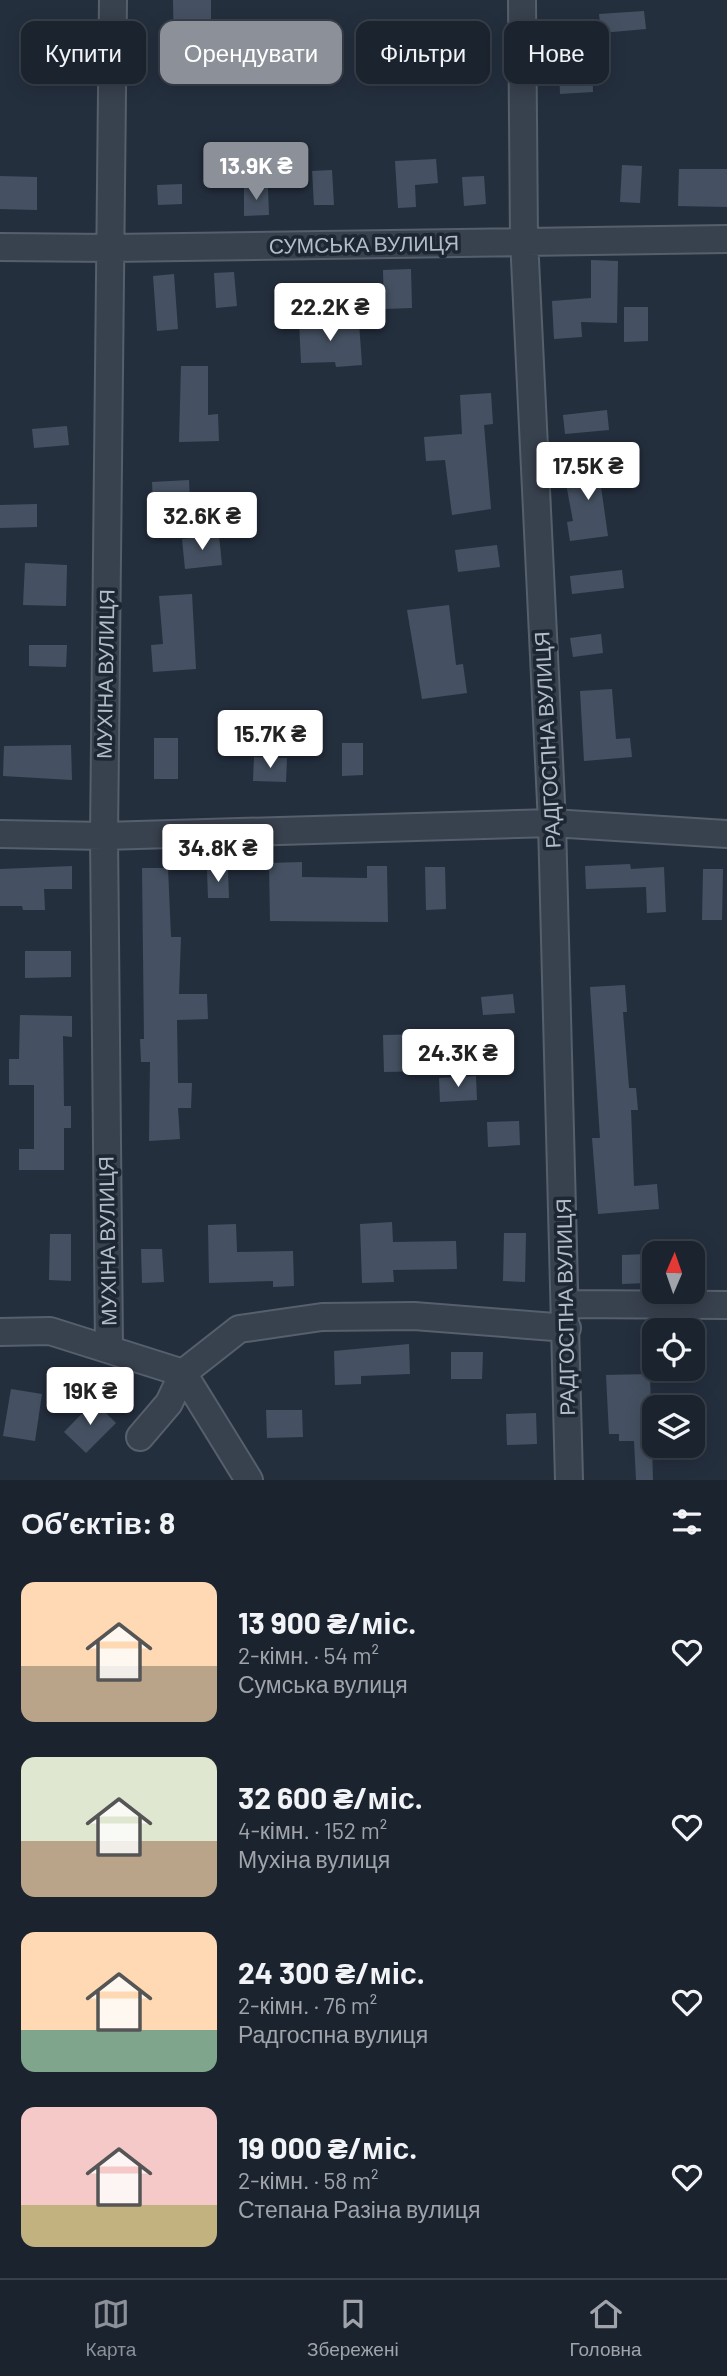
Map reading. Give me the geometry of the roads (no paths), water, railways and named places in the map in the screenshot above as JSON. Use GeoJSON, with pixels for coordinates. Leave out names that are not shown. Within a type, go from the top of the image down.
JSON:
{"type":"FeatureCollection","features":[{"type":"Feature","properties":{"kind":"street","name":"МУХІНА ВУЛИЦЯ"},"geometry":{"type":"LineString","coordinates":[[109,1348],[104,836],[113,0]]}},
{"type":"Feature","properties":{"kind":"street","name":"РАДГОСПНА ВУЛИЦЯ"},"geometry":{"type":"LineString","coordinates":[[522,0],[524,239],[552,823],[567,1316],[569,1480]]}},
{"type":"Feature","properties":{"kind":"street","name":"СУМСЬКА ВУЛИЦЯ"},"geometry":{"type":"LineString","coordinates":[[0,247],[469,244],[524,239],[727,239]]}},
{"type":"Feature","properties":{"kind":"street"},"geometry":{"type":"LineString","coordinates":[[0,834],[104,836],[552,823],[727,834]]}},
{"type":"Feature","properties":{"kind":"street"},"geometry":{"type":"LineString","coordinates":[[140,1437],[169,1403],[183,1373],[239,1329],[322,1317],[567,1316],[727,1305]]}},
{"type":"Feature","properties":{"kind":"street"},"geometry":{"type":"LineString","coordinates":[[0,1332],[50,1331],[183,1373],[249,1480]]}}]}
